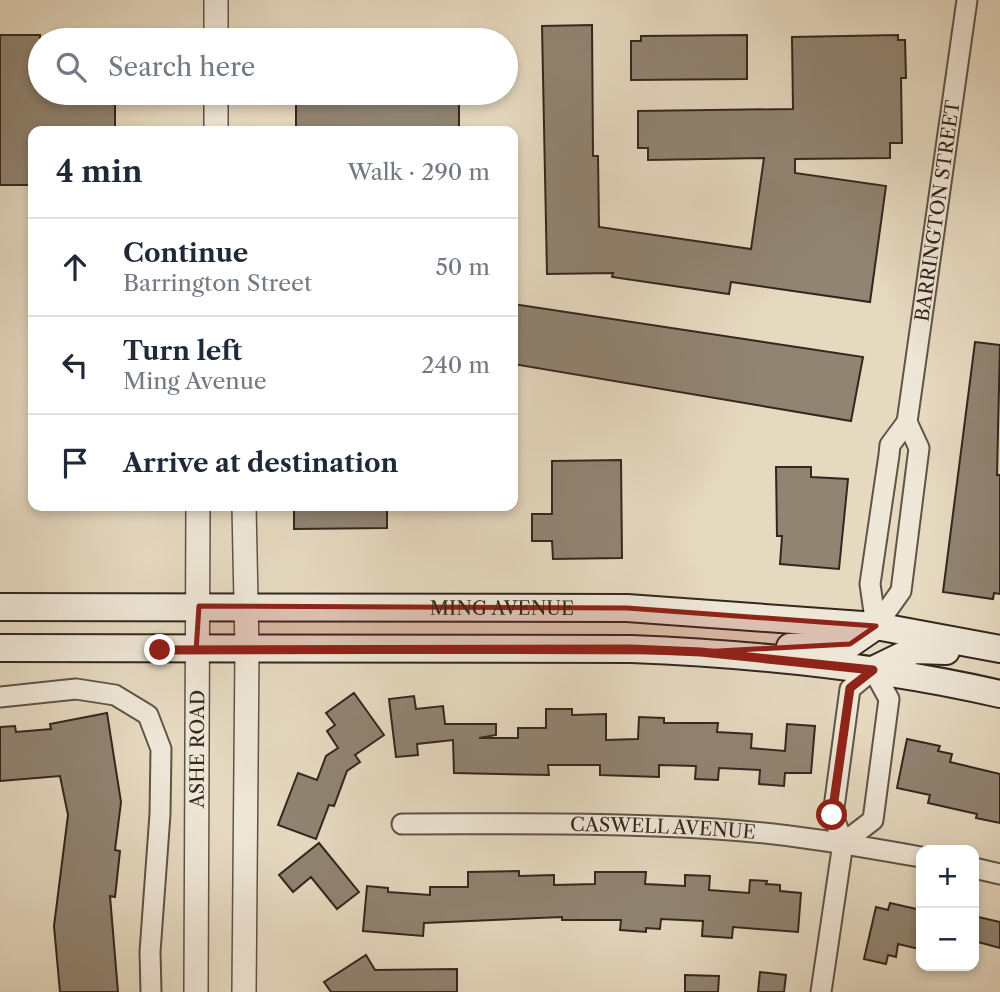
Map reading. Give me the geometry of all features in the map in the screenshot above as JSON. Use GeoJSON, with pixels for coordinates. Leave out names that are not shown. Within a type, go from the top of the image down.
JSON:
{"type":"FeatureCollection","features":[{"type":"Feature","properties":{"kind":"main road","name":"MING AVENUE"},"geometry":{"type":"LineString","coordinates":[[0,607],[627,608],[876,626],[1000,649]]}},
{"type":"Feature","properties":{"kind":"main road"},"geometry":{"type":"LineString","coordinates":[[701,652],[850,644],[876,626]]}},
{"type":"Feature","properties":{"kind":"main road"},"geometry":{"type":"LineString","coordinates":[[0,648],[196,651],[631,649],[701,652],[873,670],[1000,694]]}},
{"type":"Feature","properties":{"kind":"main road"},"geometry":{"type":"LineString","coordinates":[[873,670],[914,650],[1000,655]]}},
{"type":"Feature","properties":{"kind":"street"},"geometry":{"type":"LineString","coordinates":[[216,0],[216,28]]}},
{"type":"Feature","properties":{"kind":"street","name":"BARRINGTON STREET"},"geometry":{"type":"LineString","coordinates":[[876,626],[870,584],[890,445],[907,422],[968,0]]}},
{"type":"Feature","properties":{"kind":"street"},"geometry":{"type":"LineString","coordinates":[[216,105],[216,126]]}},
{"type":"Feature","properties":{"kind":"street","name":"BARRINGTON STREET"},"geometry":{"type":"LineString","coordinates":[[876,626],[901,591],[919,448],[907,422]]}},
{"type":"Feature","properties":{"kind":"street","name":"ASHE ROAD"},"geometry":{"type":"LineString","coordinates":[[196,992],[198,511]]}},
{"type":"Feature","properties":{"kind":"street"},"geometry":{"type":"LineString","coordinates":[[244,511],[247,650],[244,992]]}},
{"type":"Feature","properties":{"kind":"street"},"geometry":{"type":"LineString","coordinates":[[821,992],[843,843],[832,815],[850,688],[873,670],[889,699],[873,820],[843,843]]}},
{"type":"Feature","properties":{"kind":"street"},"geometry":{"type":"LineString","coordinates":[[0,697],[76,688],[115,695],[148,715],[160,749],[160,814],[150,952],[152,992]]}},
{"type":"Feature","properties":{"kind":"street","name":"CASWELL AVENUE"},"geometry":{"type":"LineString","coordinates":[[402,824],[625,824],[719,829],[843,843],[916,856]]}},
{"type":"Feature","properties":{"kind":"street"},"geometry":{"type":"LineString","coordinates":[[979,869],[1000,874]]}},
{"type":"Feature","properties":{"kind":"highlighted area"},"geometry":{"type":"Polygon","coordinates":[[[199,606],[627,608],[876,626],[850,644],[700,652],[196,651],[199,606]]]}},
{"type":"Feature","properties":{"kind":"building"},"geometry":{"type":"Polygon","coordinates":[[[592,25],[593,156],[598,156],[599,227],[751,249],[764,158],[648,160],[648,148],[638,148],[638,111],[793,109],[792,37],[898,35],[898,40],[905,40],[906,78],[901,78],[902,143],[890,143],[890,158],[795,159],[795,173],[886,186],[870,302],[731,282],[729,294],[612,277],[613,273],[547,274],[542,26],[592,25]]]}},
{"type":"Feature","properties":{"kind":"building"},"geometry":{"type":"Polygon","coordinates":[[[0,35],[28,35],[28,105],[115,105],[115,126],[28,126],[28,185],[0,185],[0,35]]]}},
{"type":"Feature","properties":{"kind":"building"},"geometry":{"type":"Polygon","coordinates":[[[747,35],[747,79],[631,80],[631,41],[641,41],[641,36],[747,35]]]}},
{"type":"Feature","properties":{"kind":"building"},"geometry":{"type":"Polygon","coordinates":[[[296,105],[459,105],[459,126],[296,126],[296,105]]]}},
{"type":"Feature","properties":{"kind":"building"},"geometry":{"type":"Polygon","coordinates":[[[518,305],[863,357],[851,421],[518,365],[518,305]]]}},
{"type":"Feature","properties":{"kind":"building"},"geometry":{"type":"Polygon","coordinates":[[[975,342],[1000,345],[997,475],[1000,475],[1000,594],[994,593],[993,599],[943,592],[975,342]]]}},
{"type":"Feature","properties":{"kind":"building"},"geometry":{"type":"Polygon","coordinates":[[[621,460],[622,558],[553,559],[552,541],[532,541],[532,514],[552,514],[552,461],[621,460]]]}},
{"type":"Feature","properties":{"kind":"building"},"geometry":{"type":"Polygon","coordinates":[[[776,467],[811,467],[811,477],[848,479],[839,569],[780,564],[782,536],[777,536],[776,467]]]}},
{"type":"Feature","properties":{"kind":"building"},"geometry":{"type":"Polygon","coordinates":[[[294,511],[387,511],[387,528],[294,529],[294,511]]]}},
{"type":"Feature","properties":{"kind":"building"},"geometry":{"type":"Polygon","coordinates":[[[354,693],[384,735],[355,755],[360,762],[347,771],[334,806],[329,805],[316,839],[278,825],[298,773],[317,780],[326,756],[338,748],[327,731],[335,725],[326,713],[354,693]]]}},
{"type":"Feature","properties":{"kind":"building"},"geometry":{"type":"Polygon","coordinates":[[[414,696],[416,709],[443,706],[445,724],[496,724],[496,735],[479,738],[518,738],[518,728],[546,728],[546,709],[572,709],[572,715],[606,714],[606,740],[638,739],[639,717],[664,718],[664,723],[718,723],[717,732],[752,734],[751,748],[785,751],[787,724],[815,726],[811,773],[785,773],[784,786],[759,784],[760,770],[719,768],[718,780],[695,779],[696,766],[659,765],[659,777],[600,775],[600,765],[548,765],[549,775],[454,773],[453,740],[417,744],[418,755],[396,757],[389,699],[414,696]]]}},
{"type":"Feature","properties":{"kind":"building"},"geometry":{"type":"Polygon","coordinates":[[[107,713],[121,802],[115,850],[120,851],[115,897],[110,896],[118,992],[60,992],[54,926],[68,815],[60,776],[0,781],[0,727],[15,726],[16,732],[51,729],[50,724],[107,713]]]}},
{"type":"Feature","properties":{"kind":"building"},"geometry":{"type":"Polygon","coordinates":[[[907,739],[940,746],[938,751],[952,754],[950,762],[1000,774],[1000,823],[976,818],[977,814],[928,803],[930,795],[897,788],[907,739]]]}},
{"type":"Feature","properties":{"kind":"building"},"geometry":{"type":"Polygon","coordinates":[[[319,843],[359,892],[337,909],[311,877],[293,892],[279,875],[319,843]]]}},
{"type":"Feature","properties":{"kind":"building"},"geometry":{"type":"Polygon","coordinates":[[[519,871],[519,876],[554,875],[554,885],[595,884],[595,872],[646,872],[645,884],[685,886],[685,875],[710,876],[709,890],[749,893],[750,880],[767,881],[766,884],[780,885],[780,891],[801,893],[798,932],[733,927],[732,938],[702,936],[703,921],[661,919],[660,929],[646,928],[646,932],[620,930],[621,920],[562,920],[562,917],[424,923],[423,936],[363,931],[367,886],[388,888],[388,892],[430,895],[430,887],[468,887],[468,872],[519,871]]]}},
{"type":"Feature","properties":{"kind":"building"},"geometry":{"type":"Polygon","coordinates":[[[890,903],[916,909],[916,948],[898,944],[896,957],[888,955],[886,964],[864,959],[876,907],[888,910],[890,903]]]}},
{"type":"Feature","properties":{"kind":"building"},"geometry":{"type":"Polygon","coordinates":[[[979,917],[1000,922],[1000,948],[979,942],[979,917]]]}},
{"type":"Feature","properties":{"kind":"building"},"geometry":{"type":"Polygon","coordinates":[[[366,955],[375,970],[457,969],[457,992],[331,992],[324,982],[366,955]]]}},
{"type":"Feature","properties":{"kind":"building"},"geometry":{"type":"Polygon","coordinates":[[[760,972],[786,975],[784,992],[758,992],[760,972]]]}},
{"type":"Feature","properties":{"kind":"building"},"geometry":{"type":"Polygon","coordinates":[[[685,975],[719,976],[718,992],[685,992],[685,975]]]}},
{"type":"Feature","properties":{"kind":"route"},"geometry":{"type":"LineString","coordinates":[[160,650],[631,649],[701,652],[873,670],[850,688],[832,815]]}}]}
